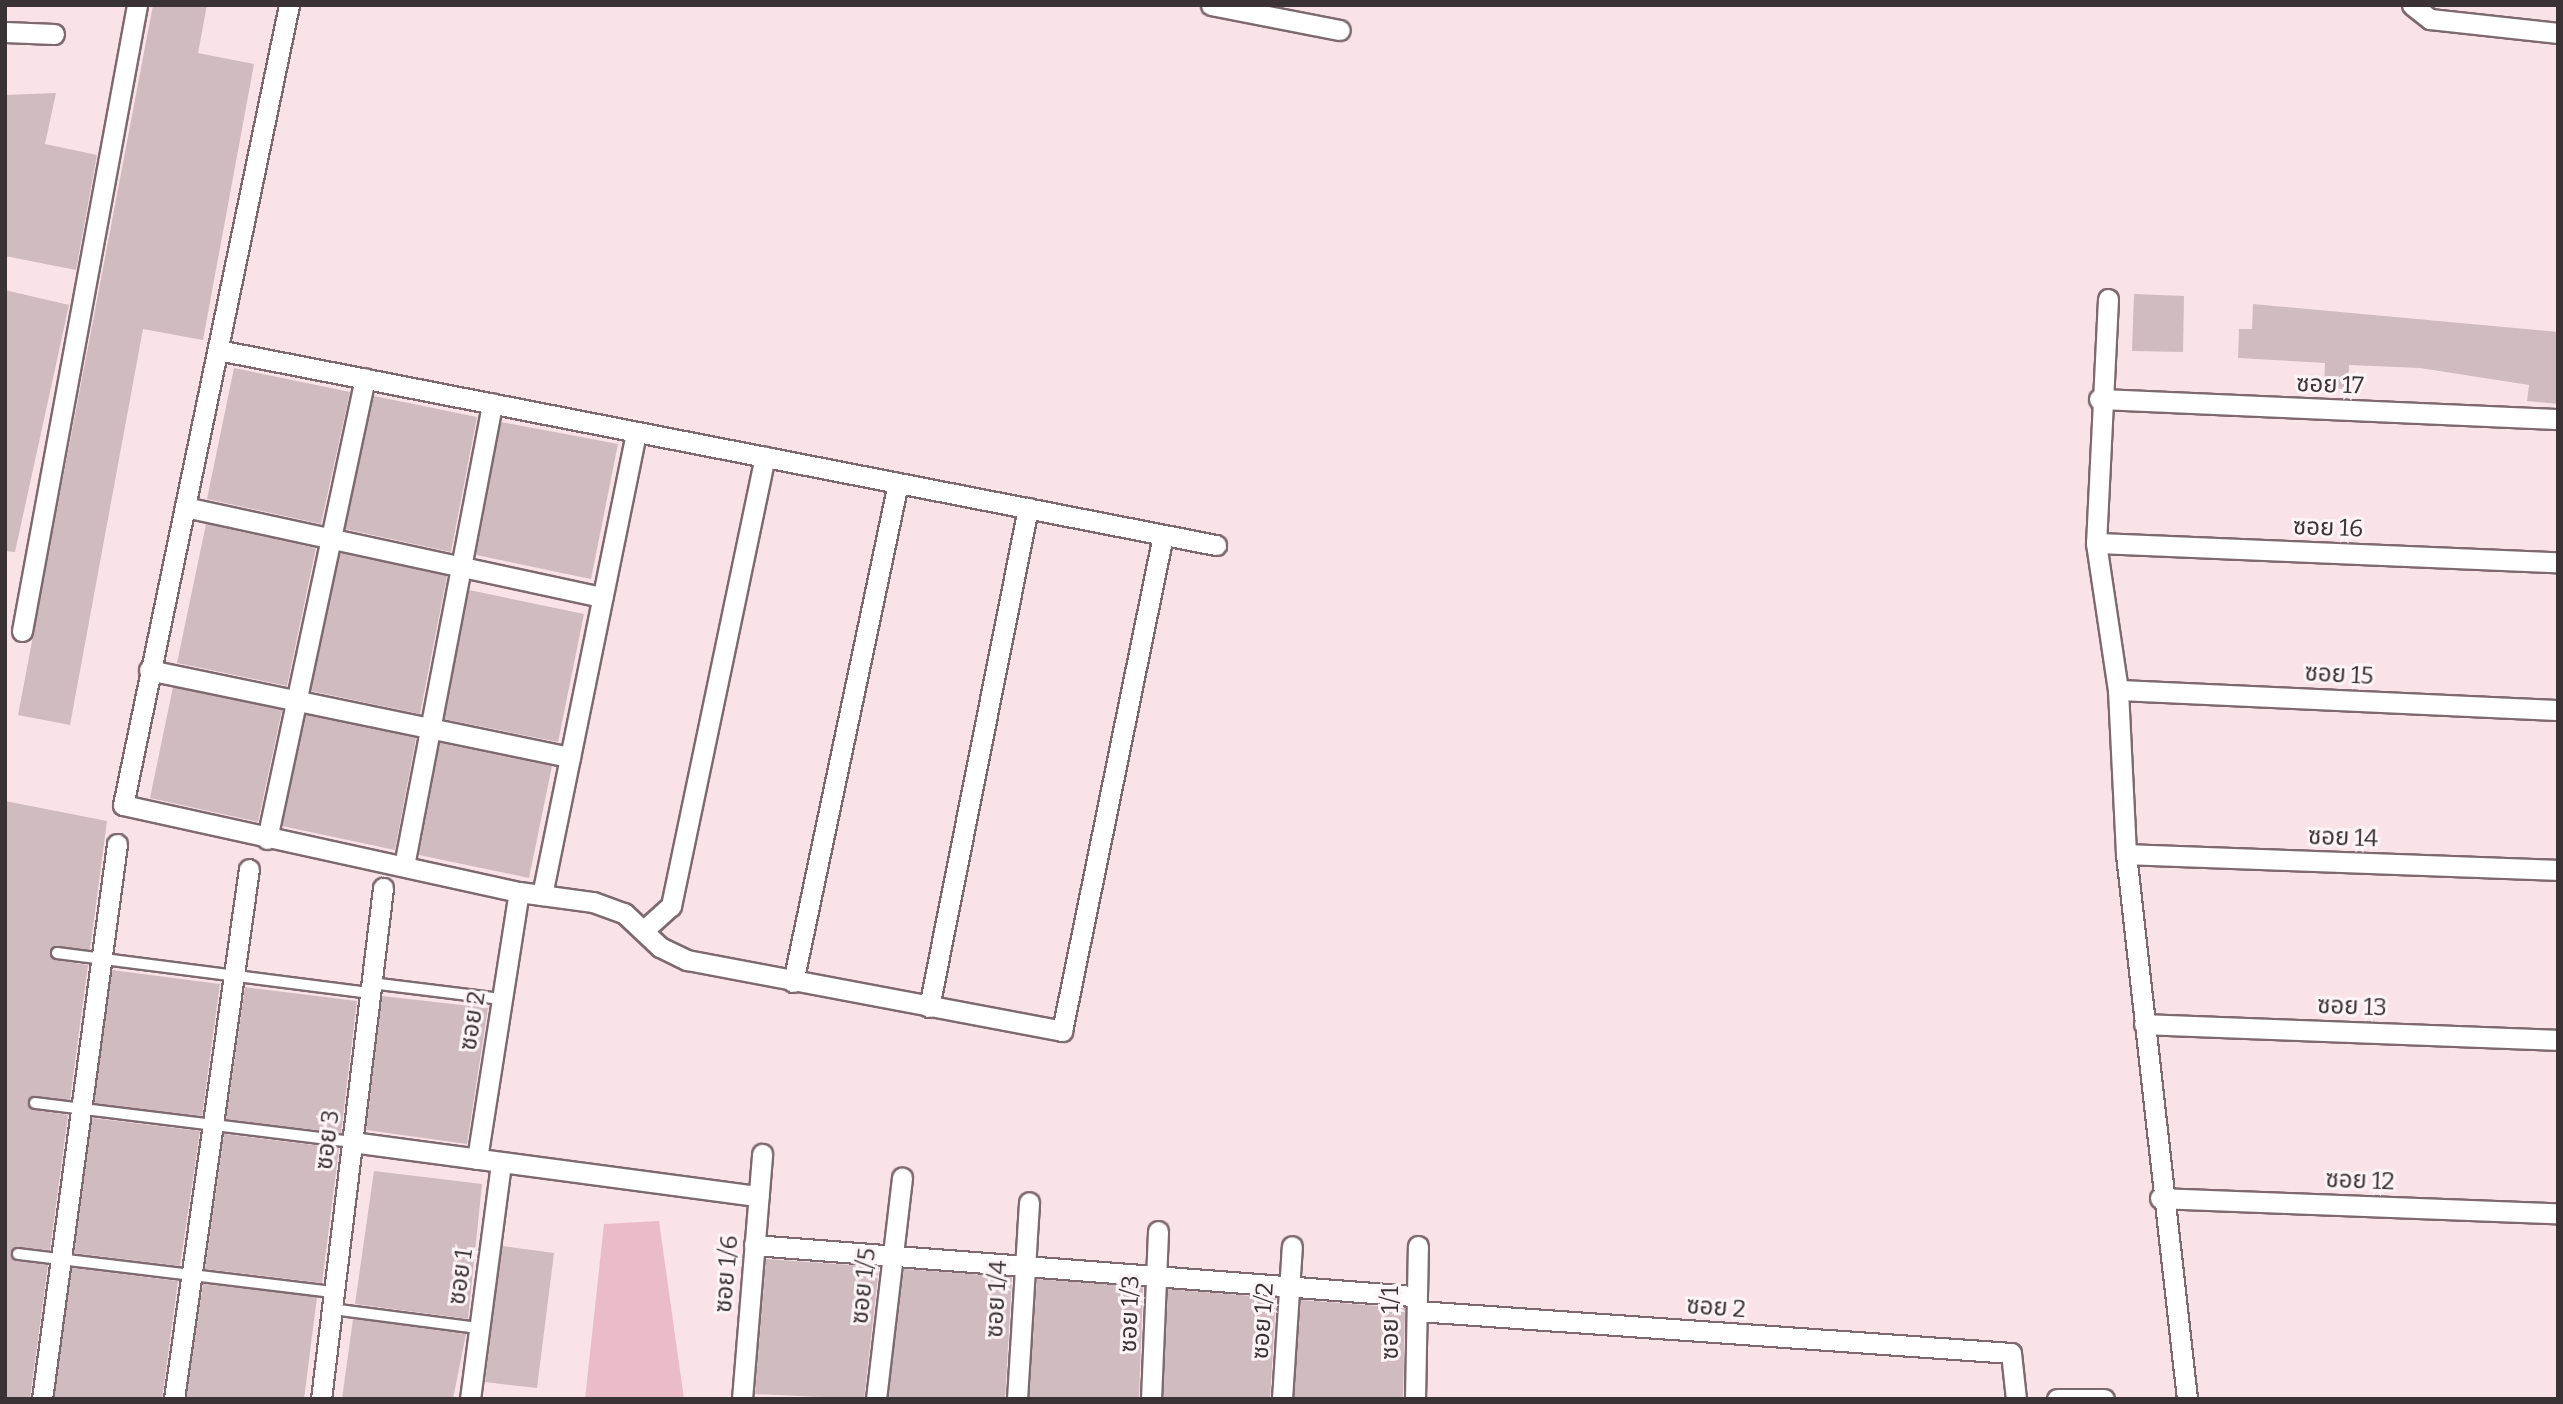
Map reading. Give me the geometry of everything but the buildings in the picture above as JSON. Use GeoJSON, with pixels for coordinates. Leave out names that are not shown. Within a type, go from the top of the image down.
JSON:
{"type":"FeatureCollection","features":[{"type":"Feature","properties":{"kind":"street"},"geometry":{"type":"LineString","coordinates":[[22,631],[137,5]]}},
{"type":"Feature","properties":{"kind":"street"},"geometry":{"type":"LineString","coordinates":[[289,5],[123,805],[267,839],[519,892],[593,902],[624,913],[660,947],[687,960],[1062,1031],[1163,535]]}},
{"type":"Feature","properties":{"kind":"street"},"geometry":{"type":"LineString","coordinates":[[1211,5],[1340,30]]}},
{"type":"Feature","properties":{"kind":"street"},"geometry":{"type":"LineString","coordinates":[[2412,5],[2430,19],[2558,33]]}},
{"type":"Feature","properties":{"kind":"street"},"geometry":{"type":"LineString","coordinates":[[5,32],[54,34]]}},
{"type":"Feature","properties":{"kind":"street"},"geometry":{"type":"LineString","coordinates":[[2108,299],[2099,399],[2096,543],[2118,690],[2126,854],[2160,1198],[2187,1399]]}},
{"type":"Feature","properties":{"kind":"street"},"geometry":{"type":"LineString","coordinates":[[218,350],[1216,545]]}},
{"type":"Feature","properties":{"kind":"street"},"geometry":{"type":"LineString","coordinates":[[267,839],[365,378]]}},
{"type":"Feature","properties":{"kind":"street","name":"ซอย 17"},"geometry":{"type":"LineString","coordinates":[[2099,399],[2558,419]]}},
{"type":"Feature","properties":{"kind":"street"},"geometry":{"type":"LineString","coordinates":[[404,866],[492,403]]}},
{"type":"Feature","properties":{"kind":"street"},"geometry":{"type":"LineString","coordinates":[[542,895],[636,432]]}},
{"type":"Feature","properties":{"kind":"street"},"geometry":{"type":"LineString","coordinates":[[644,930],[671,906],[765,457]]}},
{"type":"Feature","properties":{"kind":"street"},"geometry":{"type":"LineString","coordinates":[[793,982],[898,483]]}},
{"type":"Feature","properties":{"kind":"street"},"geometry":{"type":"LineString","coordinates":[[185,507],[602,597]]}},
{"type":"Feature","properties":{"kind":"street"},"geometry":{"type":"LineString","coordinates":[[929,1007],[1028,508]]}},
{"type":"Feature","properties":{"kind":"street","name":"ซอย 16"},"geometry":{"type":"LineString","coordinates":[[2096,543],[2558,562]]}},
{"type":"Feature","properties":{"kind":"street"},"geometry":{"type":"LineString","coordinates":[[149,670],[570,757]]}},
{"type":"Feature","properties":{"kind":"street","name":"ซอย 15"},"geometry":{"type":"LineString","coordinates":[[2118,690],[2558,710]]}},
{"type":"Feature","properties":{"kind":"street"},"geometry":{"type":"LineString","coordinates":[[42,1399],[117,844]]}},
{"type":"Feature","properties":{"kind":"street","name":"ซอย 14"},"geometry":{"type":"LineString","coordinates":[[2126,854],[2558,870]]}},
{"type":"Feature","properties":{"kind":"street"},"geometry":{"type":"LineString","coordinates":[[174,1399],[249,869]]}},
{"type":"Feature","properties":{"kind":"street","name":"ซอย 3"},"geometry":{"type":"LineString","coordinates":[[321,1399],[383,888]]}},
{"type":"Feature","properties":{"kind":"street","name":"ซอย 2"},"geometry":{"type":"LineString","coordinates":[[477,1158],[519,892]]}},
{"type":"Feature","properties":{"kind":"street","name":"ซอย 13"},"geometry":{"type":"LineString","coordinates":[[2144,1024],[2558,1040]]}},
{"type":"Feature","properties":{"kind":"street"},"geometry":{"type":"LineString","coordinates":[[352,1142],[758,1196]]}},
{"type":"Feature","properties":{"kind":"street","name":"ซอย 1/6"},"geometry":{"type":"LineString","coordinates":[[742,1399],[762,1154]]}},
{"type":"Feature","properties":{"kind":"street","name":"ซอย 1"},"geometry":{"type":"LineString","coordinates":[[470,1399],[501,1162]]}},
{"type":"Feature","properties":{"kind":"street","name":"ซอย 1/5"},"geometry":{"type":"LineString","coordinates":[[876,1399],[902,1178]]}},
{"type":"Feature","properties":{"kind":"street","name":"ซอย 12"},"geometry":{"type":"LineString","coordinates":[[2160,1198],[2558,1213]]}},
{"type":"Feature","properties":{"kind":"street","name":"ซอย 1/4"},"geometry":{"type":"LineString","coordinates":[[1017,1399],[1029,1202]]}},
{"type":"Feature","properties":{"kind":"street","name":"ซอย 1/3"},"geometry":{"type":"LineString","coordinates":[[1151,1399],[1158,1231]]}},
{"type":"Feature","properties":{"kind":"street","name":"ซอย 2"},"geometry":{"type":"LineString","coordinates":[[754,1244],[1290,1287],[1416,1304],[2011,1353],[2016,1399]]}},
{"type":"Feature","properties":{"kind":"street","name":"ซอย 1/2"},"geometry":{"type":"LineString","coordinates":[[1282,1399],[1292,1247]]}},
{"type":"Feature","properties":{"kind":"street","name":"ซอย 1/1"},"geometry":{"type":"LineString","coordinates":[[1415,1399],[1418,1247]]}},
{"type":"Feature","properties":{"kind":"street"},"geometry":{"type":"LineString","coordinates":[[2057,1399],[2104,1399]]}},
{"type":"Feature","properties":{"kind":"lane"},"geometry":{"type":"LineString","coordinates":[[57,954],[371,988],[501,999]]}},
{"type":"Feature","properties":{"kind":"lane"},"geometry":{"type":"LineString","coordinates":[[35,1103],[352,1142]]}},
{"type":"Feature","properties":{"kind":"lane"},"geometry":{"type":"LineString","coordinates":[[18,1254],[191,1278],[479,1328]]}},
{"type":"Feature","properties":{"kind":"shaded area"},"geometry":{"type":"Polygon","coordinates":[[[659,1221],[684,1399],[585,1399],[604,1224],[659,1221]]]}}]}
